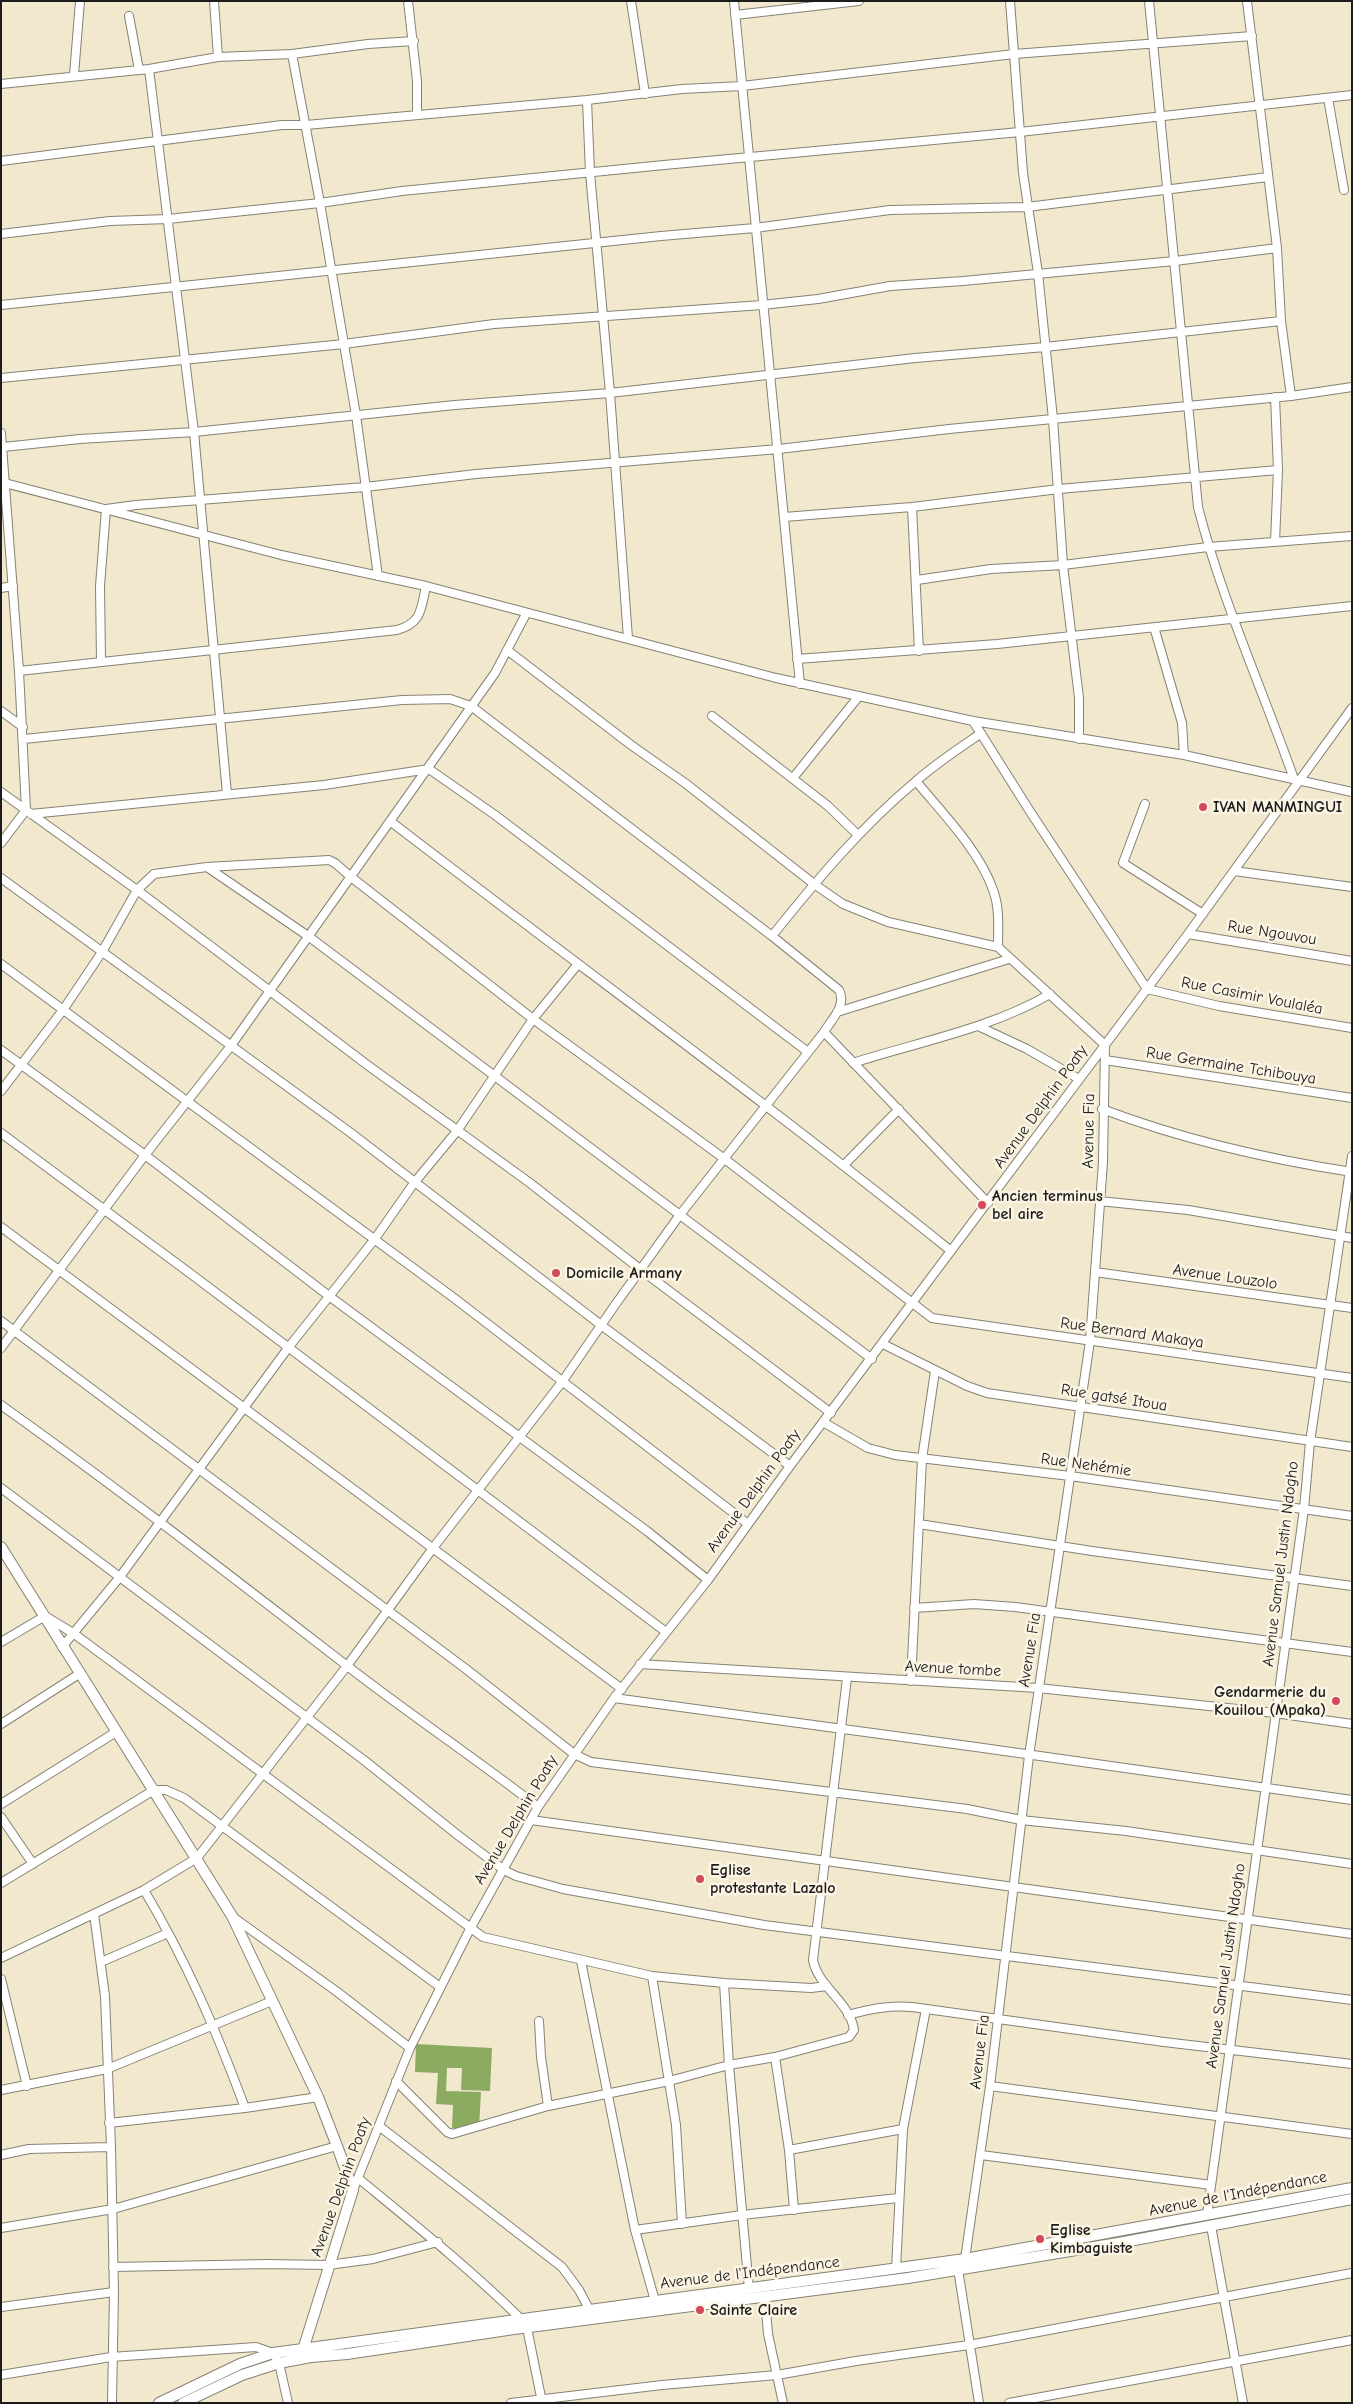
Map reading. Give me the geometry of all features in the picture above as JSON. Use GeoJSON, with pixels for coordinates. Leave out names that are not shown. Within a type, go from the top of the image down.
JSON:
{"type":"FeatureCollection","features":[{"type":"Feature","properties":{"kind":"street"},"geometry":{"type":"LineString","coordinates":[[74,75],[80,1]]}},
{"type":"Feature","properties":{"kind":"street"},"geometry":{"type":"LineString","coordinates":[[214,1],[218,57]]}},
{"type":"Feature","properties":{"kind":"street"},"geometry":{"type":"LineString","coordinates":[[408,1],[418,80],[417,115]]}},
{"type":"Feature","properties":{"kind":"street"},"geometry":{"type":"LineString","coordinates":[[631,1],[645,94]]}},
{"type":"Feature","properties":{"kind":"street"},"geometry":{"type":"LineString","coordinates":[[734,1],[750,157],[762,306],[779,449],[800,684]]}},
{"type":"Feature","properties":{"kind":"street"},"geometry":{"type":"LineString","coordinates":[[735,15],[860,1]]}},
{"type":"Feature","properties":{"kind":"street"},"geometry":{"type":"LineString","coordinates":[[1010,1],[1027,207],[1038,273],[1053,419],[1063,564],[1078,698],[1079,739]]}},
{"type":"Feature","properties":{"kind":"street"},"geometry":{"type":"LineString","coordinates":[[1149,1],[1198,508],[1208,547],[1233,620],[1296,780]]}},
{"type":"Feature","properties":{"kind":"street"},"geometry":{"type":"LineString","coordinates":[[1247,1],[1258,105],[1277,248],[1281,321],[1291,396]]}},
{"type":"Feature","properties":{"kind":"street"},"geometry":{"type":"LineString","coordinates":[[129,16],[139,70]]}},
{"type":"Feature","properties":{"kind":"street"},"geometry":{"type":"LineString","coordinates":[[1,161],[282,125],[306,125],[742,86],[1014,54],[1252,36]]}},
{"type":"Feature","properties":{"kind":"street"},"geometry":{"type":"LineString","coordinates":[[1,84],[74,75],[149,69],[218,57],[292,54],[368,44],[414,41]]}},
{"type":"Feature","properties":{"kind":"street"},"geometry":{"type":"LineString","coordinates":[[292,54],[320,203],[356,416],[378,576]]}},
{"type":"Feature","properties":{"kind":"street"},"geometry":{"type":"LineString","coordinates":[[149,69],[156,140],[168,219],[174,286],[194,432],[212,650],[221,719],[227,794]]}},
{"type":"Feature","properties":{"kind":"street"},"geometry":{"type":"LineString","coordinates":[[1,234],[110,221],[168,219],[320,203],[402,191],[1020,132],[1352,95]]}},
{"type":"Feature","properties":{"kind":"street"},"geometry":{"type":"LineString","coordinates":[[1328,98],[1344,190]]}},
{"type":"Feature","properties":{"kind":"street"},"geometry":{"type":"LineString","coordinates":[[587,100],[590,173],[616,462],[628,638]]}},
{"type":"Feature","properties":{"kind":"street"},"geometry":{"type":"LineString","coordinates":[[1,305],[597,242],[755,228],[890,210],[1027,207],[1268,177]]}},
{"type":"Feature","properties":{"kind":"street"},"geometry":{"type":"LineString","coordinates":[[1,378],[344,344],[494,324],[762,306],[818,299],[890,286],[963,282],[1038,273],[1175,261],[1277,248]]}},
{"type":"Feature","properties":{"kind":"street"},"geometry":{"type":"LineString","coordinates":[[3,447],[80,439],[194,432],[454,405],[610,393],[915,358],[1045,347],[1281,321]]}},
{"type":"Feature","properties":{"kind":"street"},"geometry":{"type":"LineString","coordinates":[[106,509],[200,499],[365,487],[476,474],[779,449],[1053,419],[1291,396],[1352,387]]}},
{"type":"Feature","properties":{"kind":"street"},"geometry":{"type":"LineString","coordinates":[[1275,397],[1278,470],[1275,542]]}},
{"type":"Feature","properties":{"kind":"street"},"geometry":{"type":"LineString","coordinates":[[1,432],[5,525],[13,586],[29,812]]}},
{"type":"Feature","properties":{"kind":"street"},"geometry":{"type":"LineString","coordinates":[[784,517],[912,507],[1059,489],[1278,470]]}},
{"type":"Feature","properties":{"kind":"street"},"geometry":{"type":"LineString","coordinates":[[4,483],[281,556],[426,586],[526,614],[628,638],[800,684],[974,721],[1184,756],[1352,792]]}},
{"type":"Feature","properties":{"kind":"street"},"geometry":{"type":"LineString","coordinates":[[912,507],[919,651]]}},
{"type":"Feature","properties":{"kind":"street"},"geometry":{"type":"LineString","coordinates":[[101,661],[100,586],[106,509]]}},
{"type":"Feature","properties":{"kind":"street"},"geometry":{"type":"LineString","coordinates":[[917,580],[991,569],[1063,564],[1208,547],[1352,536]]}},
{"type":"Feature","properties":{"kind":"street"},"geometry":{"type":"LineString","coordinates":[[1,588],[13,586]]}},
{"type":"Feature","properties":{"kind":"street"},"geometry":{"type":"LineString","coordinates":[[19,671],[397,630],[410,626],[421,612],[426,586]]}},
{"type":"Feature","properties":{"kind":"street"},"geometry":{"type":"LineString","coordinates":[[797,659],[919,651],[1072,637],[1352,606]]}},
{"type":"Feature","properties":{"kind":"street"},"geometry":{"type":"LineString","coordinates":[[1,1348],[145,1155],[230,1047],[429,769],[495,673],[526,614]]}},
{"type":"Feature","properties":{"kind":"street"},"geometry":{"type":"LineString","coordinates":[[1154,627],[1182,723],[1184,756]]}},
{"type":"Feature","properties":{"kind":"street"},"geometry":{"type":"LineString","coordinates":[[507,650],[685,783],[814,884],[843,904],[875,918],[998,947],[1008,959],[1050,994],[1105,1045]]}},
{"type":"Feature","properties":{"kind":"street"},"geometry":{"type":"LineString","coordinates":[[793,778],[859,696]]}},
{"type":"Feature","properties":{"kind":"street"},"geometry":{"type":"LineString","coordinates":[[1,1958],[144,1890],[198,1858],[347,1666],[433,1548],[562,1382],[679,1216],[767,1107],[824,1032],[842,1004],[842,996],[838,990],[772,936],[471,706],[450,699],[402,700],[24,739]]}},
{"type":"Feature","properties":{"kind":"street","name":"Avenue Delphin Poaty"},"geometry":{"type":"LineString","coordinates":[[301,2354],[353,2190],[410,2048],[470,1929],[538,1806],[614,1698],[708,1580],[830,1412],[872,1359],[1203,914],[1296,780],[1352,708]]}},
{"type":"Feature","properties":{"kind":"street"},"geometry":{"type":"LineString","coordinates":[[1,711],[22,727]]}},
{"type":"Feature","properties":{"kind":"street"},"geometry":{"type":"LineString","coordinates":[[712,716],[828,806],[858,835]]}},
{"type":"Feature","properties":{"kind":"street"},"geometry":{"type":"LineString","coordinates":[[974,721],[980,734],[1147,989]]}},
{"type":"Feature","properties":{"kind":"street"},"geometry":{"type":"LineString","coordinates":[[772,936],[814,884],[858,835],[916,781],[980,734]]}},
{"type":"Feature","properties":{"kind":"street"},"geometry":{"type":"LineString","coordinates":[[1,843],[29,812],[324,785],[429,769],[495,815],[808,1052]]}},
{"type":"Feature","properties":{"kind":"street"},"geometry":{"type":"LineString","coordinates":[[916,781],[962,837],[988,877],[998,908],[998,947]]}},
{"type":"Feature","properties":{"kind":"street"},"geometry":{"type":"LineString","coordinates":[[1,792],[137,890],[269,992],[530,1183],[640,1269],[830,1412]]}},
{"type":"Feature","properties":{"kind":"street"},"geometry":{"type":"LineString","coordinates":[[1145,804],[1123,863],[1203,914]]}},
{"type":"Feature","properties":{"kind":"street"},"geometry":{"type":"LineString","coordinates":[[390,821],[578,964],[670,1031],[844,1165],[951,1251]]}},
{"type":"Feature","properties":{"kind":"street","name":"Rue Bernard Makaya"},"geometry":{"type":"LineString","coordinates":[[1,1091],[63,1010],[102,952],[137,890],[154,874],[207,867],[329,860],[336,863],[351,878],[533,1019],[726,1160],[932,1318],[1352,1378]]}},
{"type":"Feature","properties":{"kind":"street"},"geometry":{"type":"LineString","coordinates":[[207,867],[308,936],[872,1359]]}},
{"type":"Feature","properties":{"kind":"street"},"geometry":{"type":"LineString","coordinates":[[1234,871],[1352,887]]}},
{"type":"Feature","properties":{"kind":"street"},"geometry":{"type":"LineString","coordinates":[[1,878],[230,1047],[351,1133],[601,1325],[790,1466]]}},
{"type":"Feature","properties":{"kind":"street","name":"Rue Ngouvou"},"geometry":{"type":"LineString","coordinates":[[1188,934],[1352,961]]}},
{"type":"Feature","properties":{"kind":"street"},"geometry":{"type":"LineString","coordinates":[[837,1012],[1008,959]]}},
{"type":"Feature","properties":{"kind":"street"},"geometry":{"type":"LineString","coordinates":[[1,964],[374,1240],[748,1524]]}},
{"type":"Feature","properties":{"kind":"street"},"geometry":{"type":"LineString","coordinates":[[62,1648],[119,1578],[288,1348],[374,1240],[414,1183],[457,1131],[533,1019],[578,964]]}},
{"type":"Feature","properties":{"kind":"street","name":"Rue Casimir Voulaléa"},"geometry":{"type":"LineString","coordinates":[[1147,989],[1219,1006],[1352,1028]]}},
{"type":"Feature","properties":{"kind":"street"},"geometry":{"type":"LineString","coordinates":[[852,1063],[978,1026],[1032,1005],[1050,994]]}},
{"type":"Feature","properties":{"kind":"street"},"geometry":{"type":"LineString","coordinates":[[978,1026],[1027,1049],[1079,1079]]}},
{"type":"Feature","properties":{"kind":"street"},"geometry":{"type":"LineString","coordinates":[[824,1032],[988,1203]]}},
{"type":"Feature","properties":{"kind":"street","name":"Avenue Fia"},"geometry":{"type":"LineString","coordinates":[[965,2259],[990,2086],[1014,1887],[1020,1820],[1090,1341],[1102,1162],[1105,1045]]}},
{"type":"Feature","properties":{"kind":"street"},"geometry":{"type":"LineString","coordinates":[[1,1050],[145,1155],[519,1438],[647,1531],[708,1580]]}},
{"type":"Feature","properties":{"kind":"street","name":"Rue Germaine Tchibouya"},"geometry":{"type":"LineString","coordinates":[[1105,1060],[1352,1098]]}},
{"type":"Feature","properties":{"kind":"street"},"geometry":{"type":"LineString","coordinates":[[844,1165],[899,1109]]}},
{"type":"Feature","properties":{"kind":"street"},"geometry":{"type":"LineString","coordinates":[[1102,1109],[1148,1126],[1216,1146],[1351,1171]]}},
{"type":"Feature","properties":{"kind":"street"},"geometry":{"type":"LineString","coordinates":[[1,1134],[666,1632]]}},
{"type":"Feature","properties":{"kind":"street","name":"Avenue Samuel Justin Ndogho"},"geometry":{"type":"LineString","coordinates":[[1208,2215],[1264,1788],[1304,1509],[1310,1442],[1352,1156]]}},
{"type":"Feature","properties":{"kind":"street"},"geometry":{"type":"LineString","coordinates":[[1099,1201],[1188,1210],[1352,1238]]}},
{"type":"Feature","properties":{"kind":"street"},"geometry":{"type":"LineString","coordinates":[[1,1227],[61,1269],[622,1689]]}},
{"type":"Feature","properties":{"kind":"street","name":"Avenue Louzolo"},"geometry":{"type":"LineString","coordinates":[[1095,1272],[1352,1308]]}},
{"type":"Feature","properties":{"kind":"street"},"geometry":{"type":"LineString","coordinates":[[1,1321],[165,1443],[198,1470],[574,1754],[591,1762],[606,1766],[674,1771],[835,1794],[967,1809],[1020,1820],[1126,1831],[1352,1864]]}},
{"type":"Feature","properties":{"kind":"street","name":"Rue gatsé Itoua"},"geometry":{"type":"LineString","coordinates":[[883,1344],[935,1371],[987,1393],[1352,1447]]}},
{"type":"Feature","properties":{"kind":"street"},"geometry":{"type":"LineString","coordinates":[[911,1681],[922,1459],[935,1371]]}},
{"type":"Feature","properties":{"kind":"street"},"geometry":{"type":"LineString","coordinates":[[1,1405],[97,1474],[287,1618],[347,1666],[472,1755],[538,1806]]}},
{"type":"Feature","properties":{"kind":"street","name":"Rue Nehémie"},"geometry":{"type":"LineString","coordinates":[[823,1422],[868,1448],[922,1459],[1070,1476],[1352,1516]]}},
{"type":"Feature","properties":{"kind":"street"},"geometry":{"type":"LineString","coordinates":[[1,1488],[306,1717],[504,1870],[534,1882],[564,1889],[816,1932],[1352,2000]]}},
{"type":"Feature","properties":{"kind":"street"},"geometry":{"type":"LineString","coordinates":[[919,1524],[1061,1547],[1352,1586]]}},
{"type":"Feature","properties":{"kind":"street"},"geometry":{"type":"LineString","coordinates":[[1,1546],[5,1558],[45,1616],[62,1648],[198,1858],[232,1916],[318,2096],[353,2190]]}},
{"type":"Feature","properties":{"kind":"street"},"geometry":{"type":"LineString","coordinates":[[914,1608],[974,1604],[1050,1611],[1352,1652]]}},
{"type":"Feature","properties":{"kind":"street"},"geometry":{"type":"LineString","coordinates":[[45,1616],[73,1633],[483,1937],[652,1976],[724,1983],[810,1988],[827,1986]]}},
{"type":"Feature","properties":{"kind":"street"},"geometry":{"type":"LineString","coordinates":[[1,1642],[45,1616]]}},
{"type":"Feature","properties":{"kind":"street","name":"Avenue tombe"},"geometry":{"type":"LineString","coordinates":[[640,1664],[1038,1688],[1275,1713],[1352,1724]]}},
{"type":"Feature","properties":{"kind":"street"},"geometry":{"type":"LineString","coordinates":[[1,1724],[79,1674]]}},
{"type":"Feature","properties":{"kind":"street"},"geometry":{"type":"LineString","coordinates":[[396,2081],[447,2132],[452,2134],[548,2106],[729,2065],[775,2057],[849,2037],[854,2030],[848,2015],[815,1968],[816,1932],[835,1794],[848,1678]]}},
{"type":"Feature","properties":{"kind":"street"},"geometry":{"type":"LineString","coordinates":[[614,1698],[1352,1800]]}},
{"type":"Feature","properties":{"kind":"street"},"geometry":{"type":"LineString","coordinates":[[1,1804],[116,1732]]}},
{"type":"Feature","properties":{"kind":"street"},"geometry":{"type":"LineString","coordinates":[[1,1883],[154,1790],[166,1790],[176,1794],[222,1827],[440,1987]]}},
{"type":"Feature","properties":{"kind":"street"},"geometry":{"type":"LineString","coordinates":[[1,1817],[33,1864]]}},
{"type":"Feature","properties":{"kind":"street"},"geometry":{"type":"LineString","coordinates":[[531,1820],[1149,1907],[1248,1918],[1352,1934]]}},
{"type":"Feature","properties":{"kind":"street"},"geometry":{"type":"LineString","coordinates":[[144,1890],[193,1977],[245,2108]]}},
{"type":"Feature","properties":{"kind":"street"},"geometry":{"type":"LineString","coordinates":[[94,1914],[105,1996],[111,2147],[114,2268],[111,2357],[112,2403]]}},
{"type":"Feature","properties":{"kind":"street"},"geometry":{"type":"LineString","coordinates":[[232,1916],[336,1991],[410,2048]]}},
{"type":"Feature","properties":{"kind":"street"},"geometry":{"type":"LineString","coordinates":[[101,1962],[168,1933]]}},
{"type":"Feature","properties":{"kind":"street"},"geometry":{"type":"LineString","coordinates":[[581,1961],[636,2230],[655,2301]]}},
{"type":"Feature","properties":{"kind":"street"},"geometry":{"type":"LineString","coordinates":[[652,1976],[676,2125],[682,2224]]}},
{"type":"Feature","properties":{"kind":"street"},"geometry":{"type":"LineString","coordinates":[[1,1979],[27,2086]]}},
{"type":"Feature","properties":{"kind":"street"},"geometry":{"type":"LineString","coordinates":[[724,1983],[729,2065],[749,2289]]}},
{"type":"Feature","properties":{"kind":"street"},"geometry":{"type":"LineString","coordinates":[[1,2090],[107,2069],[272,2001]]}},
{"type":"Feature","properties":{"kind":"street"},"geometry":{"type":"LineString","coordinates":[[848,2015],[894,2005],[1229,2050],[1352,2064]]}},
{"type":"Feature","properties":{"kind":"street"},"geometry":{"type":"LineString","coordinates":[[896,2269],[898,2198],[903,2129],[926,2009]]}},
{"type":"Feature","properties":{"kind":"street"},"geometry":{"type":"LineString","coordinates":[[539,2021],[541,2057],[548,2106]]}},
{"type":"Feature","properties":{"kind":"street"},"geometry":{"type":"LineString","coordinates":[[775,2057],[789,2150],[794,2210]]}},
{"type":"Feature","properties":{"kind":"street"},"geometry":{"type":"LineString","coordinates":[[990,2086],[1352,2134]]}},
{"type":"Feature","properties":{"kind":"street"},"geometry":{"type":"LineString","coordinates":[[109,2123],[245,2108],[318,2096]]}},
{"type":"Feature","properties":{"kind":"street"},"geometry":{"type":"LineString","coordinates":[[379,2126],[562,2267],[579,2290],[589,2309]]}},
{"type":"Feature","properties":{"kind":"street"},"geometry":{"type":"LineString","coordinates":[[789,2150],[903,2129]]}},
{"type":"Feature","properties":{"kind":"street"},"geometry":{"type":"LineString","coordinates":[[1,2228],[113,2209],[337,2146]]}},
{"type":"Feature","properties":{"kind":"street"},"geometry":{"type":"LineString","coordinates":[[1,2155],[29,2149],[111,2147]]}},
{"type":"Feature","properties":{"kind":"street"},"geometry":{"type":"LineString","coordinates":[[980,2155],[1211,2185]]}},
{"type":"Feature","properties":{"kind":"street"},"geometry":{"type":"LineString","coordinates":[[358,2178],[438,2242],[491,2289],[524,2323],[541,2401]]}},
{"type":"Feature","properties":{"kind":"street","name":"Avenue de l'Indépendance"},"geometry":{"type":"LineString","coordinates":[[524,2323],[589,2309],[965,2259],[1352,2188]]}},
{"type":"Feature","properties":{"kind":"street"},"geometry":{"type":"LineString","coordinates":[[636,2230],[742,2215],[898,2198]]}},
{"type":"Feature","properties":{"kind":"street","name":"Avenue de l'Indépendance"},"geometry":{"type":"LineString","coordinates":[[159,2403],[240,2364],[273,2353],[301,2354],[524,2323],[764,2297],[958,2269],[1211,2226],[1352,2199]]}},
{"type":"Feature","properties":{"kind":"street"},"geometry":{"type":"LineString","coordinates":[[1211,2226],[1226,2296],[1243,2403]]}},
{"type":"Feature","properties":{"kind":"street"},"geometry":{"type":"LineString","coordinates":[[114,2268],[274,2264],[328,2265],[374,2259],[438,2242]]}},
{"type":"Feature","properties":{"kind":"street"},"geometry":{"type":"LineString","coordinates":[[958,2269],[979,2403]]}},
{"type":"Feature","properties":{"kind":"street"},"geometry":{"type":"LineString","coordinates":[[511,2403],[541,2401],[662,2385],[777,2375],[856,2361],[969,2345],[1352,2274]]}},
{"type":"Feature","properties":{"kind":"street"},"geometry":{"type":"LineString","coordinates":[[1,2307],[114,2292]]}},
{"type":"Feature","properties":{"kind":"street"},"geometry":{"type":"LineString","coordinates":[[764,2297],[768,2334],[783,2403]]}},
{"type":"Feature","properties":{"kind":"street"},"geometry":{"type":"LineString","coordinates":[[1009,2403],[1352,2340]]}},
{"type":"Feature","properties":{"kind":"street"},"geometry":{"type":"LineString","coordinates":[[1,2375],[111,2357],[256,2346],[273,2353],[279,2363],[288,2403]]}},
{"type":"Feature","properties":{"kind":"street","name":"Avenue de l'Indépendance"},"geometry":{"type":"LineString","coordinates":[[183,2403],[235,2378],[301,2354]]}},
{"type":"Feature","properties":{"kind":"green space"},"geometry":{"type":"Polygon","coordinates":[[[416,2044],[492,2048],[490,2091],[461,2090],[462,2068],[447,2068],[446,2091],[481,2092],[479,2129],[452,2128],[453,2105],[436,2104],[438,2073],[415,2072],[416,2044]]]}},
{"type":"Feature","properties":{"kind":"place","name":"IVAN MANMINGUI"},"geometry":{"type":"Point","coordinates":[1203,807]}},
{"type":"Feature","properties":{"kind":"place","name":"Ancien terminus bel aire"},"geometry":{"type":"Point","coordinates":[982,1205]}},
{"type":"Feature","properties":{"kind":"place","name":"Domicile Armany"},"geometry":{"type":"Point","coordinates":[556,1273]}},
{"type":"Feature","properties":{"kind":"place","name":"Gendarmerie du Kouilou (Mpaka)"},"geometry":{"type":"Point","coordinates":[1336,1701]}},
{"type":"Feature","properties":{"kind":"place","name":"Eglise protestante Lazalo"},"geometry":{"type":"Point","coordinates":[700,1879]}},
{"type":"Feature","properties":{"kind":"place","name":"Eglise Kimbaguiste"},"geometry":{"type":"Point","coordinates":[1040,2239]}},
{"type":"Feature","properties":{"kind":"place","name":"Sainte Claire"},"geometry":{"type":"Point","coordinates":[700,2310]}}]}
